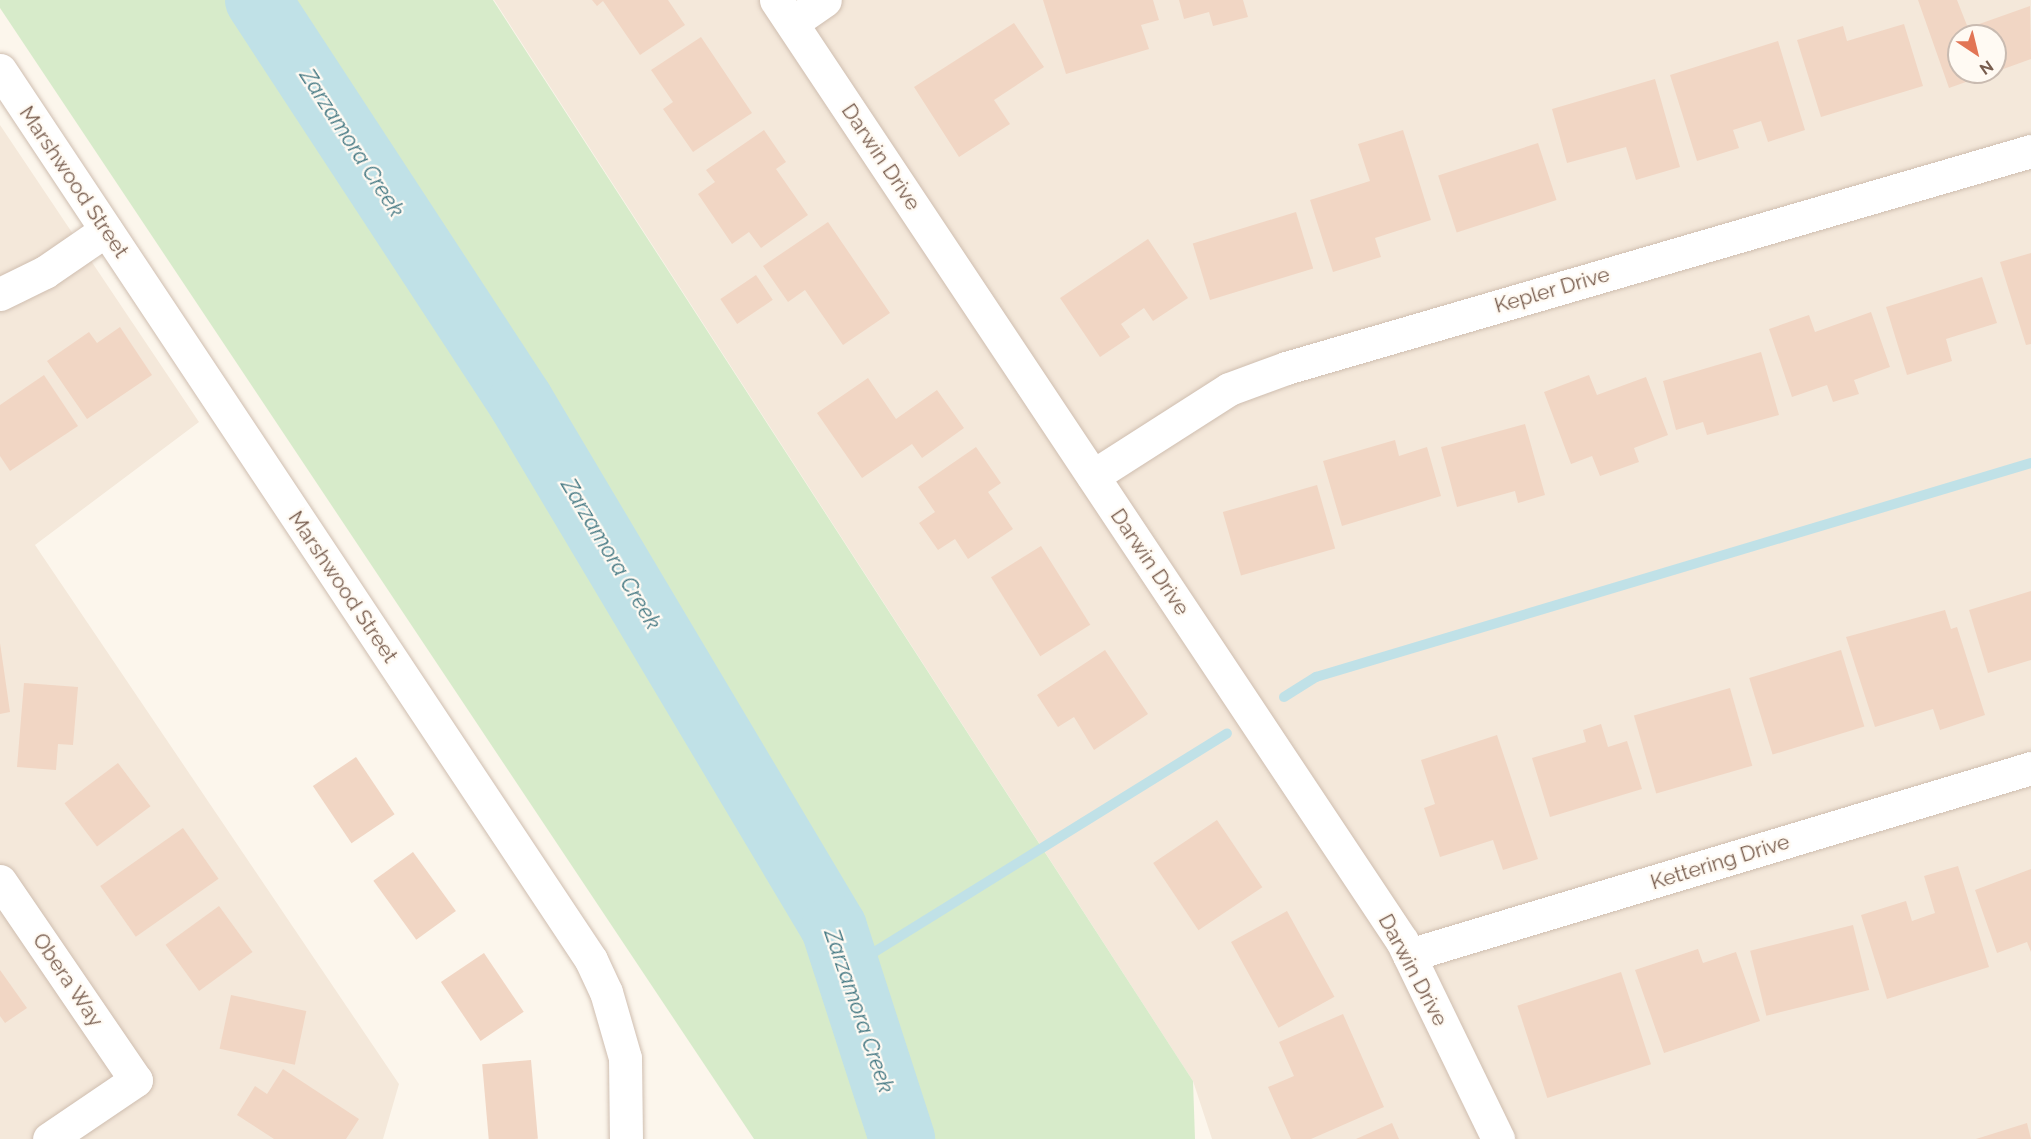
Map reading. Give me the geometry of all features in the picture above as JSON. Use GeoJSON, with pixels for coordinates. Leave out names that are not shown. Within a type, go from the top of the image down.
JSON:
{"type":"FeatureCollection","features":[{"type":"Feature","properties":{"kind":"street"},"geometry":{"type":"LineString","coordinates":[[784,12],[825,0]]}},
{"type":"Feature","properties":{"kind":"street","name":"Darwin Drive"},"geometry":{"type":"LineString","coordinates":[[784,12],[1409,955],[1498,1139]]}},
{"type":"Feature","properties":{"kind":"street","name":"Marshwood Street"},"geometry":{"type":"LineString","coordinates":[[0,70],[591,960],[606,992],[623,1047],[627,1133]]}},
{"type":"Feature","properties":{"kind":"street","name":"Kepler Drive"},"geometry":{"type":"LineString","coordinates":[[1093,476],[1229,389],[1286,368],[2031,151]]}},
{"type":"Feature","properties":{"kind":"street"},"geometry":{"type":"LineString","coordinates":[[0,294],[45,272],[106,230]]}},
{"type":"Feature","properties":{"kind":"street","name":"Kettering Drive"},"geometry":{"type":"LineString","coordinates":[[1409,955],[2031,768]]}},
{"type":"Feature","properties":{"kind":"street","name":"Obera Way"},"geometry":{"type":"LineString","coordinates":[[0,880],[136,1080],[49,1139]]}},
{"type":"Feature","properties":{"kind":"shaded area"},"geometry":{"type":"Polygon","coordinates":[[[494,0],[2031,0],[2031,1139],[1212,1139],[1193,1081],[494,0]]]}},
{"type":"Feature","properties":{"kind":"shaded area"},"geometry":{"type":"Polygon","coordinates":[[[0,125],[199,422],[35,545],[399,1084],[383,1139],[0,1139],[0,125]]]}},
{"type":"Feature","properties":{"kind":"green space"},"geometry":{"type":"Polygon","coordinates":[[[0,0],[493,0],[1193,1081],[1195,1139],[754,1139],[0,8],[0,0]]]}},
{"type":"Feature","properties":{"kind":"building"},"geometry":{"type":"Polygon","coordinates":[[[592,0],[668,0],[685,25],[640,55],[603,1],[597,6],[592,0]]]}},
{"type":"Feature","properties":{"kind":"building"},"geometry":{"type":"Polygon","coordinates":[[[1043,0],[1153,0],[1159,20],[1141,25],[1149,49],[1066,74],[1043,0]]]}},
{"type":"Feature","properties":{"kind":"building"},"geometry":{"type":"Polygon","coordinates":[[[1179,0],[1243,0],[1248,17],[1213,26],[1209,12],[1184,19],[1179,0]]]}},
{"type":"Feature","properties":{"kind":"building"},"geometry":{"type":"Polygon","coordinates":[[[1918,0],[1957,0],[1966,24],[1947,24],[1947,82],[1918,0]]]}},
{"type":"Feature","properties":{"kind":"building"},"geometry":{"type":"Polygon","coordinates":[[[2030,6],[2031,59],[2007,68],[2007,24],[1979,24],[2030,6]]]}},
{"type":"Feature","properties":{"kind":"building"},"geometry":{"type":"Polygon","coordinates":[[[1014,23],[1044,67],[994,100],[1010,124],[959,157],[914,87],[1014,23]]]}},
{"type":"Feature","properties":{"kind":"building"},"geometry":{"type":"Polygon","coordinates":[[[1904,24],[1923,86],[1821,117],[1797,40],[1843,26],[1847,41],[1904,24]]]}},
{"type":"Feature","properties":{"kind":"building"},"geometry":{"type":"Polygon","coordinates":[[[701,37],[752,113],[693,152],[663,109],[673,102],[651,70],[701,37]]]}},
{"type":"Feature","properties":{"kind":"building"},"geometry":{"type":"Polygon","coordinates":[[[1778,41],[1805,130],[1768,142],[1761,121],[1733,130],[1739,148],[1697,161],[1670,75],[1778,41]]]}},
{"type":"Feature","properties":{"kind":"building"},"geometry":{"type":"Polygon","coordinates":[[[1655,79],[1680,167],[1636,180],[1626,147],[1567,163],[1552,109],[1655,79]]]}},
{"type":"Feature","properties":{"kind":"building"},"geometry":{"type":"Polygon","coordinates":[[[1948,84],[1960,84],[1949,88],[1948,84]]]}},
{"type":"Feature","properties":{"kind":"building"},"geometry":{"type":"Polygon","coordinates":[[[764,130],[786,162],[776,169],[808,215],[761,248],[749,232],[732,244],[698,194],[715,182],[706,170],[764,130]]]}},
{"type":"Feature","properties":{"kind":"building"},"geometry":{"type":"Polygon","coordinates":[[[1403,130],[1431,220],[1375,238],[1381,257],[1333,272],[1310,200],[1370,181],[1358,144],[1403,130]]]}},
{"type":"Feature","properties":{"kind":"building"},"geometry":{"type":"Polygon","coordinates":[[[1538,143],[1557,200],[1457,233],[1438,175],[1538,143]]]}},
{"type":"Feature","properties":{"kind":"building"},"geometry":{"type":"Polygon","coordinates":[[[1296,212],[1313,268],[1210,300],[1193,244],[1296,212]]]}},
{"type":"Feature","properties":{"kind":"building"},"geometry":{"type":"Polygon","coordinates":[[[828,222],[890,313],[843,345],[805,290],[788,302],[763,266],[828,222]]]}},
{"type":"Feature","properties":{"kind":"building"},"geometry":{"type":"Polygon","coordinates":[[[1148,239],[1188,298],[1153,321],[1144,308],[1121,324],[1130,337],[1100,357],[1060,298],[1148,239]]]}},
{"type":"Feature","properties":{"kind":"building"},"geometry":{"type":"Polygon","coordinates":[[[2031,253],[2031,344],[2026,345],[2000,262],[2031,253]]]}},
{"type":"Feature","properties":{"kind":"building"},"geometry":{"type":"Polygon","coordinates":[[[756,275],[773,300],[737,324],[720,299],[756,275]]]}},
{"type":"Feature","properties":{"kind":"building"},"geometry":{"type":"Polygon","coordinates":[[[1982,277],[1997,323],[1946,339],[1952,361],[1907,375],[1886,307],[1982,277]]]}},
{"type":"Feature","properties":{"kind":"building"},"geometry":{"type":"Polygon","coordinates":[[[1871,312],[1890,367],[1854,380],[1859,394],[1833,402],[1827,385],[1792,397],[1769,329],[1809,315],[1815,332],[1871,312]]]}},
{"type":"Feature","properties":{"kind":"building"},"geometry":{"type":"Polygon","coordinates":[[[120,327],[152,375],[87,419],[47,361],[89,332],[97,343],[120,327]]]}},
{"type":"Feature","properties":{"kind":"building"},"geometry":{"type":"Polygon","coordinates":[[[1761,352],[1779,415],[1707,435],[1703,422],[1676,430],[1663,381],[1761,352]]]}},
{"type":"Feature","properties":{"kind":"building"},"geometry":{"type":"Polygon","coordinates":[[[44,375],[78,426],[10,471],[0,456],[0,405],[44,375]]]}},
{"type":"Feature","properties":{"kind":"building"},"geometry":{"type":"Polygon","coordinates":[[[1589,375],[1597,395],[1646,377],[1668,435],[1634,448],[1639,462],[1600,476],[1592,456],[1571,464],[1544,392],[1589,375]]]}},
{"type":"Feature","properties":{"kind":"building"},"geometry":{"type":"Polygon","coordinates":[[[868,378],[896,419],[937,390],[964,428],[922,458],[912,444],[862,478],[817,413],[868,378]]]}},
{"type":"Feature","properties":{"kind":"building"},"geometry":{"type":"Polygon","coordinates":[[[1525,424],[1545,495],[1518,503],[1515,491],[1457,507],[1441,447],[1525,424]]]}},
{"type":"Feature","properties":{"kind":"building"},"geometry":{"type":"Polygon","coordinates":[[[1395,440],[1399,456],[1427,447],[1441,496],[1342,526],[1323,461],[1395,440]]]}},
{"type":"Feature","properties":{"kind":"building"},"geometry":{"type":"Polygon","coordinates":[[[976,447],[1001,483],[988,492],[1013,529],[968,559],[955,539],[938,550],[919,523],[935,512],[918,487],[976,447]]]}},
{"type":"Feature","properties":{"kind":"building"},"geometry":{"type":"Polygon","coordinates":[[[1317,485],[1335,548],[1241,575],[1223,512],[1317,485]]]}},
{"type":"Feature","properties":{"kind":"building"},"geometry":{"type":"Polygon","coordinates":[[[1041,546],[1090,625],[1040,656],[991,577],[1041,546]]]}},
{"type":"Feature","properties":{"kind":"building"},"geometry":{"type":"Polygon","coordinates":[[[2031,591],[2031,660],[1988,673],[1969,610],[2031,591]]]}},
{"type":"Feature","properties":{"kind":"building"},"geometry":{"type":"Polygon","coordinates":[[[1945,610],[1951,629],[1957,627],[1985,715],[1940,730],[1933,709],[1875,727],[1846,637],[1945,610]]]}},
{"type":"Feature","properties":{"kind":"building"},"geometry":{"type":"Polygon","coordinates":[[[0,643],[10,712],[0,714],[0,643]]]}},
{"type":"Feature","properties":{"kind":"building"},"geometry":{"type":"Polygon","coordinates":[[[1105,650],[1148,714],[1094,750],[1074,717],[1058,727],[1037,695],[1105,650]]]}},
{"type":"Feature","properties":{"kind":"building"},"geometry":{"type":"Polygon","coordinates":[[[1841,650],[1864,727],[1773,755],[1749,678],[1841,650]]]}},
{"type":"Feature","properties":{"kind":"building"},"geometry":{"type":"Polygon","coordinates":[[[24,683],[78,687],[73,745],[58,744],[56,770],[17,767],[24,683]]]}},
{"type":"Feature","properties":{"kind":"building"},"geometry":{"type":"Polygon","coordinates":[[[1730,688],[1752,766],[1656,793],[1634,716],[1730,688]]]}},
{"type":"Feature","properties":{"kind":"building"},"geometry":{"type":"Polygon","coordinates":[[[1601,724],[1608,747],[1627,741],[1642,789],[1550,817],[1532,758],[1586,742],[1583,730],[1601,724]]]}},
{"type":"Feature","properties":{"kind":"building"},"geometry":{"type":"Polygon","coordinates":[[[1497,735],[1538,859],[1503,870],[1493,840],[1440,857],[1424,808],[1435,804],[1421,760],[1497,735]]]}},
{"type":"Feature","properties":{"kind":"building"},"geometry":{"type":"Polygon","coordinates":[[[356,757],[395,814],[351,843],[313,786],[356,757]]]}},
{"type":"Feature","properties":{"kind":"building"},"geometry":{"type":"Polygon","coordinates":[[[118,763],[150,806],[97,846],[64,803],[118,763]]]}},
{"type":"Feature","properties":{"kind":"building"},"geometry":{"type":"Polygon","coordinates":[[[1217,820],[1262,887],[1198,930],[1153,863],[1217,820]]]}},
{"type":"Feature","properties":{"kind":"building"},"geometry":{"type":"Polygon","coordinates":[[[183,828],[219,879],[136,937],[100,886],[183,828]]]}},
{"type":"Feature","properties":{"kind":"building"},"geometry":{"type":"Polygon","coordinates":[[[413,852],[456,911],[416,940],[373,881],[413,852]]]}},
{"type":"Feature","properties":{"kind":"building"},"geometry":{"type":"Polygon","coordinates":[[[1958,866],[1989,967],[1887,999],[1861,915],[1906,901],[1912,921],[1935,913],[1924,876],[1958,866]]]}},
{"type":"Feature","properties":{"kind":"building"},"geometry":{"type":"Polygon","coordinates":[[[2031,869],[2031,952],[2027,942],[1997,953],[1975,890],[2031,869]]]}},
{"type":"Feature","properties":{"kind":"building"},"geometry":{"type":"Polygon","coordinates":[[[219,906],[253,952],[199,991],[166,945],[219,906]]]}},
{"type":"Feature","properties":{"kind":"building"},"geometry":{"type":"Polygon","coordinates":[[[1287,911],[1335,997],[1279,1028],[1231,942],[1287,911]]]}},
{"type":"Feature","properties":{"kind":"building"},"geometry":{"type":"Polygon","coordinates":[[[1853,925],[1869,990],[1766,1016],[1750,951],[1853,925]]]}},
{"type":"Feature","properties":{"kind":"building"},"geometry":{"type":"Polygon","coordinates":[[[1698,949],[1703,963],[1736,952],[1760,1021],[1664,1053],[1635,970],[1698,949]]]}},
{"type":"Feature","properties":{"kind":"building"},"geometry":{"type":"Polygon","coordinates":[[[484,953],[524,1012],[481,1041],[441,982],[484,953]]]}},
{"type":"Feature","properties":{"kind":"building"},"geometry":{"type":"Polygon","coordinates":[[[0,970],[27,1008],[5,1023],[0,1016],[0,970]]]}},
{"type":"Feature","properties":{"kind":"building"},"geometry":{"type":"Polygon","coordinates":[[[1621,972],[1651,1064],[1547,1098],[1517,1006],[1621,972]]]}},
{"type":"Feature","properties":{"kind":"building"},"geometry":{"type":"Polygon","coordinates":[[[231,995],[306,1011],[295,1065],[220,1049],[231,995]]]}},
{"type":"Feature","properties":{"kind":"building"},"geometry":{"type":"Polygon","coordinates":[[[1343,1014],[1384,1107],[1311,1139],[1291,1139],[1268,1087],[1294,1076],[1279,1042],[1343,1014]]]}},
{"type":"Feature","properties":{"kind":"building"},"geometry":{"type":"Polygon","coordinates":[[[531,1060],[538,1139],[489,1139],[482,1064],[531,1060]]]}},
{"type":"Feature","properties":{"kind":"building"},"geometry":{"type":"Polygon","coordinates":[[[283,1069],[359,1119],[346,1139],[274,1139],[237,1115],[255,1086],[267,1094],[283,1069]]]}},
{"type":"Feature","properties":{"kind":"building"},"geometry":{"type":"Polygon","coordinates":[[[1392,1123],[1399,1139],[1356,1139],[1392,1123]]]}},
{"type":"Feature","properties":{"kind":"building"},"geometry":{"type":"Polygon","coordinates":[[[2027,1123],[2031,1139],[1976,1139],[2027,1123]]]}},
{"type":"Feature","properties":{"kind":"waterway","name":"Zarzamora Creek"},"geometry":{"type":"LineString","coordinates":[[258,0],[521,402],[834,928],[902,1139]]}},
{"type":"Feature","properties":{"kind":"waterway"},"geometry":{"type":"LineString","coordinates":[[1284,697],[1316,677],[2031,463]]}},
{"type":"Feature","properties":{"kind":"waterway"},"geometry":{"type":"LineString","coordinates":[[847,969],[1227,733]]}}]}
